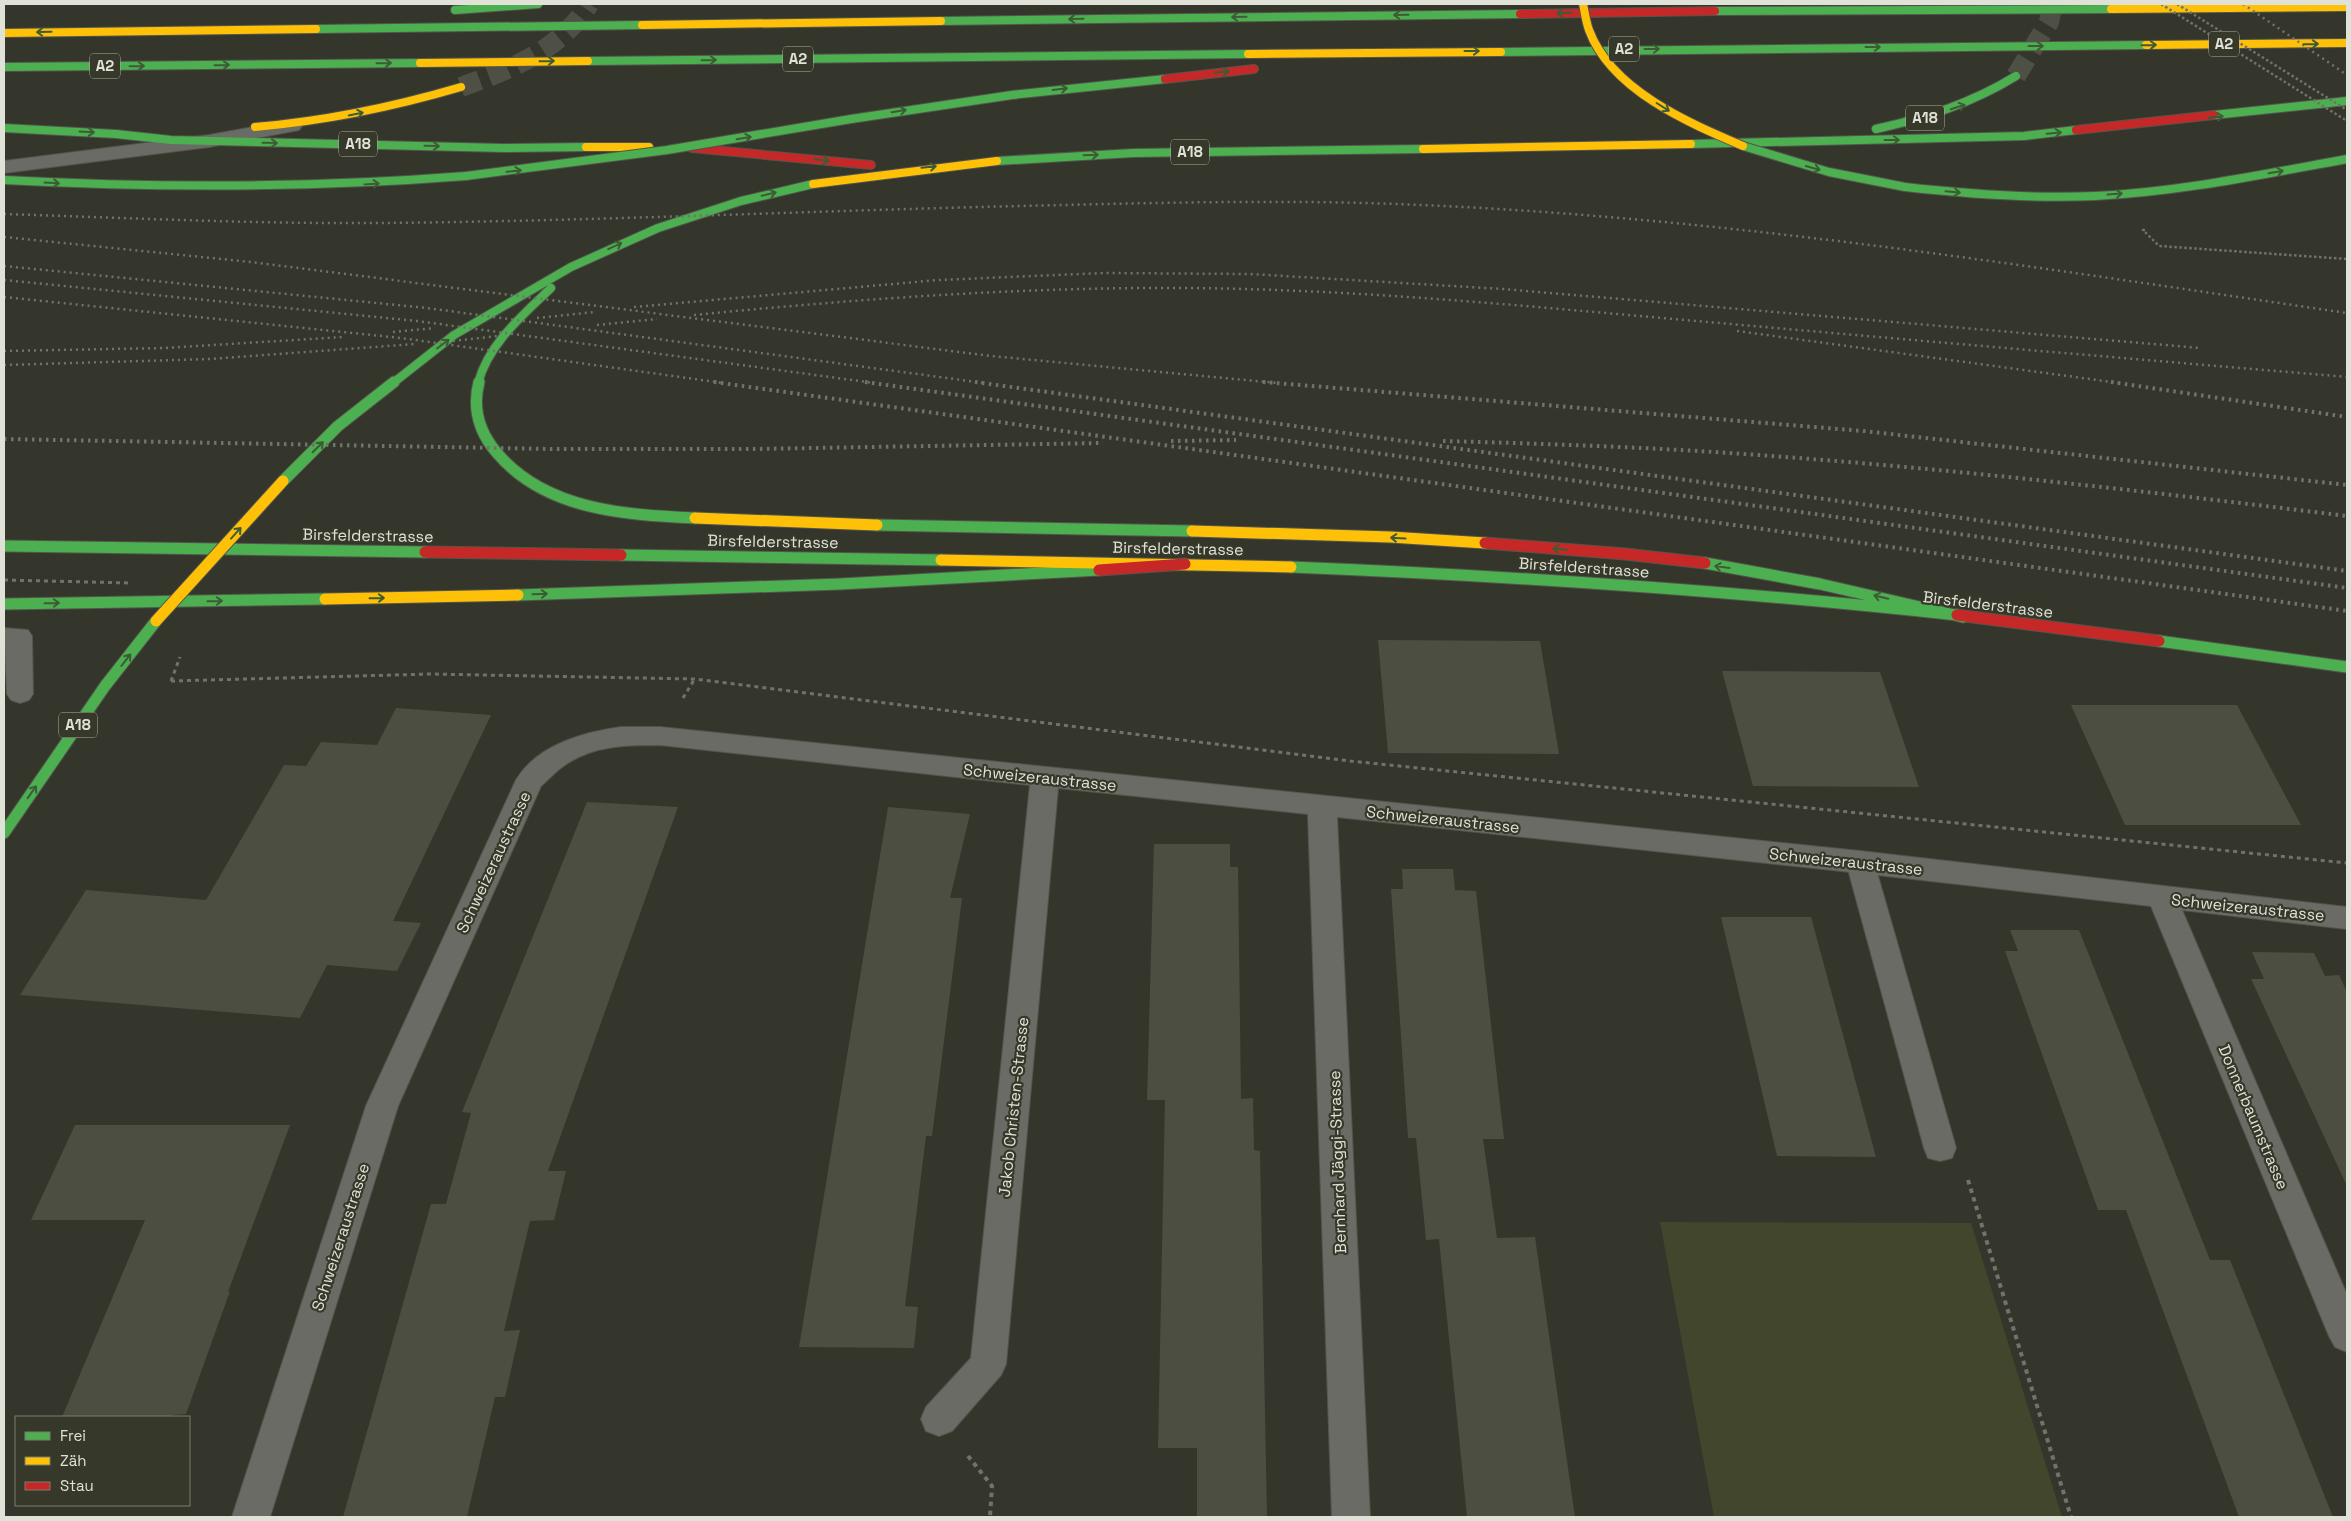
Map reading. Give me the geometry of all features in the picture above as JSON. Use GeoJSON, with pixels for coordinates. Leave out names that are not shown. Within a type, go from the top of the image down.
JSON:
{"type":"FeatureCollection","features":[{"type":"Feature","properties":{"kind":"main road"},"geometry":{"type":"LineString","coordinates":[[447,10],[538,4]]}},
{"type":"Feature","properties":{"kind":"main road"},"geometry":{"type":"LineString","coordinates":[[1583,4],[1586,29],[1604,57],[1628,82],[1676,114],[1730,140],[1787,161],[1843,176],[1905,187],[2018,197],[2096,196],[2192,186],[2347,160]]}},
{"type":"Feature","properties":{"kind":"main road","name":"A2"},"geometry":{"type":"LineString","coordinates":[[4,33],[1751,11],[2347,7]]}},
{"type":"Feature","properties":{"kind":"main road"},"geometry":{"type":"LineString","coordinates":[[84,32],[339,17]]}},
{"type":"Feature","properties":{"kind":"main road","name":"A2"},"geometry":{"type":"LineString","coordinates":[[4,67],[2347,43]]}},
{"type":"Feature","properties":{"kind":"main road"},"geometry":{"type":"LineString","coordinates":[[1284,66],[1423,51]]}},
{"type":"Feature","properties":{"kind":"main road"},"geometry":{"type":"LineString","coordinates":[[4,180],[234,189],[357,185],[466,176],[667,150],[851,119],[1012,95],[1265,68]]}},
{"type":"Feature","properties":{"kind":"main road","name":"A18"},"geometry":{"type":"LineString","coordinates":[[4,832],[106,686],[151,628],[283,481],[338,426],[454,335],[571,267],[658,228],[741,201],[813,184],[907,170],[1002,160],[1133,153],[1547,148],[1825,140],[1934,115],[1972,103],[2016,76]]}},
{"type":"Feature","properties":{"kind":"main road","name":"A18"},"geometry":{"type":"LineString","coordinates":[[116,134],[270,126],[325,120],[400,105],[460,88]]}},
{"type":"Feature","properties":{"kind":"main road"},"geometry":{"type":"LineString","coordinates":[[1825,140],[1935,140],[2024,136],[2347,101]]}},
{"type":"Feature","properties":{"kind":"main road","name":"A18"},"geometry":{"type":"LineString","coordinates":[[4,128],[116,134],[171,140],[504,148],[716,149],[907,170]]}},
{"type":"Feature","properties":{"kind":"main road"},"geometry":{"type":"LineString","coordinates":[[571,267],[491,352],[478,385],[475,414],[488,446],[516,476],[555,497],[588,506],[628,513],[855,525],[1367,536],[1477,542],[1679,561],[1769,574],[1869,594],[1963,617]]}},
{"type":"Feature","properties":{"kind":"main road","name":"Birsfelderstrasse"},"geometry":{"type":"LineString","coordinates":[[4,546],[1185,564],[1358,570],[1727,593],[1963,617],[2347,667]]}},
{"type":"Feature","properties":{"kind":"main road"},"geometry":{"type":"LineString","coordinates":[[4,604],[705,590],[963,579],[1185,564]]}},
{"type":"Feature","properties":{"kind":"street"},"geometry":{"type":"LineString","coordinates":[[4,167],[209,141],[325,120]]}},
{"type":"Feature","properties":{"kind":"street"},"geometry":{"type":"LineString","coordinates":[[4,636],[19,636],[20,694]]}},
{"type":"Feature","properties":{"kind":"street","name":"Schweizeraustrasse"},"geometry":{"type":"LineString","coordinates":[[251,1517],[382,1106],[530,780],[559,755],[595,740],[624,735],[660,736],[1860,862],[2347,918]]}},
{"type":"Feature","properties":{"kind":"street","name":"Jakob Christen-Strasse"},"geometry":{"type":"LineString","coordinates":[[938,1419],[988,1364],[1045,777]]}},
{"type":"Feature","properties":{"kind":"street","name":"Bernhard Jäggi-Strasse"},"geometry":{"type":"LineString","coordinates":[[1322,807],[1352,1517]]}},
{"type":"Feature","properties":{"kind":"street"},"geometry":{"type":"LineString","coordinates":[[1860,862],[1940,1148]]}},
{"type":"Feature","properties":{"kind":"street","name":"Donnerbaumstrasse"},"geometry":{"type":"LineString","coordinates":[[2162,898],[2347,1336]]}},
{"type":"Feature","properties":{"kind":"path"},"geometry":{"type":"LineString","coordinates":[[2161,4],[2347,121]]}},
{"type":"Feature","properties":{"kind":"path"},"geometry":{"type":"LineString","coordinates":[[2177,4],[2347,110]]}},
{"type":"Feature","properties":{"kind":"path"},"geometry":{"type":"LineString","coordinates":[[2153,229],[2143,230],[2160,246],[2347,259]]}},
{"type":"Feature","properties":{"kind":"path"},"geometry":{"type":"LineString","coordinates":[[171,681],[431,674],[694,679],[1360,762],[2347,863]]}},
{"type":"Feature","properties":{"kind":"path"},"geometry":{"type":"LineString","coordinates":[[1940,1148],[1966,1176],[2071,1517]]}},
{"type":"Feature","properties":{"kind":"path"},"geometry":{"type":"LineString","coordinates":[[938,1419],[992,1486],[990,1517]]}},
{"type":"Feature","properties":{"kind":"green space"},"geometry":{"type":"Polygon","coordinates":[[[1660,1222],[1971,1223],[2062,1517],[1714,1517],[1660,1222]]]}},
{"type":"Feature","properties":{"kind":"building"},"geometry":{"type":"Polygon","coordinates":[[[1378,640],[1540,641],[1559,754],[1388,753],[1378,640]]]}},
{"type":"Feature","properties":{"kind":"building"},"geometry":{"type":"Polygon","coordinates":[[[1722,671],[1880,672],[1919,787],[1753,786],[1722,671]]]}},
{"type":"Feature","properties":{"kind":"building"},"geometry":{"type":"Polygon","coordinates":[[[2071,705],[2237,705],[2301,825],[2125,825],[2071,705]]]}},
{"type":"Feature","properties":{"kind":"building"},"geometry":{"type":"Polygon","coordinates":[[[396,708],[491,715],[393,921],[421,923],[397,971],[327,965],[300,1018],[20,995],[86,890],[206,900],[284,765],[306,766],[321,742],[377,745],[396,708]]]}},
{"type":"Feature","properties":{"kind":"building"},"geometry":{"type":"Polygon","coordinates":[[[587,802],[678,807],[548,1171],[566,1171],[554,1220],[530,1221],[504,1331],[520,1330],[505,1397],[495,1397],[467,1517],[343,1517],[431,1204],[446,1204],[471,1113],[462,1112],[587,802]]]}},
{"type":"Feature","properties":{"kind":"building"},"geometry":{"type":"Polygon","coordinates":[[[888,807],[970,814],[950,898],[962,898],[932,1136],[926,1136],[905,1306],[918,1307],[914,1348],[799,1347],[888,807]]]}},
{"type":"Feature","properties":{"kind":"building"},"geometry":{"type":"Polygon","coordinates":[[[1154,844],[1230,844],[1230,867],[1238,867],[1241,1099],[1253,1098],[1254,1150],[1260,1151],[1267,1517],[1197,1517],[1197,1448],[1158,1448],[1165,1100],[1147,1100],[1154,844]]]}},
{"type":"Feature","properties":{"kind":"building"},"geometry":{"type":"Polygon","coordinates":[[[1402,869],[1453,869],[1455,890],[1476,891],[1504,1139],[1483,1139],[1497,1238],[1535,1237],[1575,1517],[1467,1517],[1439,1239],[1426,1240],[1416,1138],[1408,1138],[1391,889],[1403,889],[1402,869]]]}},
{"type":"Feature","properties":{"kind":"building"},"geometry":{"type":"Polygon","coordinates":[[[1721,917],[1811,917],[1876,1157],[1777,1156],[1721,917]]]}},
{"type":"Feature","properties":{"kind":"building"},"geometry":{"type":"Polygon","coordinates":[[[2010,930],[2079,930],[2210,1260],[2230,1260],[2333,1517],[2239,1517],[2126,1210],[2098,1210],[2005,951],[2018,951],[2010,930]]]}},
{"type":"Feature","properties":{"kind":"building"},"geometry":{"type":"Polygon","coordinates":[[[2252,952],[2314,953],[2325,976],[2339,975],[2347,992],[2347,1186],[2251,979],[2264,979],[2252,952]]]}},
{"type":"Feature","properties":{"kind":"building"},"geometry":{"type":"Polygon","coordinates":[[[75,1125],[290,1125],[228,1292],[230,1291],[186,1414],[171,1416],[62,1416],[145,1220],[31,1220],[75,1125]]]}},
{"type":"Feature","properties":{"kind":"tunnel"},"geometry":{"type":"LineString","coordinates":[[461,87],[515,65],[549,46],[564,34],[589,4]]}},
{"type":"Feature","properties":{"kind":"tunnel"},"geometry":{"type":"LineString","coordinates":[[2016,76],[2049,22],[2053,4]]}},
{"type":"Feature","properties":{"kind":"railway"},"geometry":{"type":"LineString","coordinates":[[2243,4],[2347,75]]}},
{"type":"Feature","properties":{"kind":"railway"},"geometry":{"type":"LineString","coordinates":[[4,214],[240,222],[382,223],[1170,203],[1320,202],[1421,205],[1654,221],[1769,233],[2001,262],[2347,313]]}},
{"type":"Feature","properties":{"kind":"railway"},"geometry":{"type":"LineString","coordinates":[[4,237],[251,262],[991,356],[1277,383]]}},
{"type":"Feature","properties":{"kind":"railway"},"geometry":{"type":"LineString","coordinates":[[4,266],[427,308],[984,383]]}},
{"type":"Feature","properties":{"kind":"railway"},"geometry":{"type":"LineString","coordinates":[[634,307],[938,280],[1105,273],[1250,274],[1503,289],[2200,348]]}},
{"type":"Feature","properties":{"kind":"railway"},"geometry":{"type":"LineString","coordinates":[[4,280],[417,321],[874,383]]}},
{"type":"Feature","properties":{"kind":"railway"},"geometry":{"type":"LineString","coordinates":[[694,315],[878,299],[1000,292],[1123,288],[1250,289],[1381,295],[1512,305],[2347,377]]}},
{"type":"Feature","properties":{"kind":"railway"},"geometry":{"type":"LineString","coordinates":[[4,297],[401,338],[723,383]]}},
{"type":"Feature","properties":{"kind":"railway"},"geometry":{"type":"LineString","coordinates":[[537,318],[595,312]]}},
{"type":"Feature","properties":{"kind":"railway"},"geometry":{"type":"LineString","coordinates":[[597,325],[657,319]]}},
{"type":"Feature","properties":{"kind":"railway"},"geometry":{"type":"LineString","coordinates":[[393,332],[435,328]]}},
{"type":"Feature","properties":{"kind":"railway"},"geometry":{"type":"LineString","coordinates":[[1737,331],[2119,383]]}},
{"type":"Feature","properties":{"kind":"railway"},"geometry":{"type":"LineString","coordinates":[[453,341],[498,336]]}},
{"type":"Feature","properties":{"kind":"railway"},"geometry":{"type":"LineString","coordinates":[[4,351],[164,348],[343,337]]}},
{"type":"Feature","properties":{"kind":"railway"},"geometry":{"type":"LineString","coordinates":[[4,365],[210,359],[415,344]]}},
{"type":"Feature","properties":{"kind":"railway"},"geometry":{"type":"LineString","coordinates":[[714,382],[2347,611]]}},
{"type":"Feature","properties":{"kind":"railway"},"geometry":{"type":"LineString","coordinates":[[865,382],[2347,588]]}},
{"type":"Feature","properties":{"kind":"railway"},"geometry":{"type":"LineString","coordinates":[[975,382],[2347,571]]}},
{"type":"Feature","properties":{"kind":"railway"},"geometry":{"type":"LineString","coordinates":[[1263,382],[1863,431],[2347,485]]}},
{"type":"Feature","properties":{"kind":"railway"},"geometry":{"type":"LineString","coordinates":[[2111,382],[2347,417]]}},
{"type":"Feature","properties":{"kind":"railway"},"geometry":{"type":"LineString","coordinates":[[4,439],[551,449],[754,449],[1103,443]]}},
{"type":"Feature","properties":{"kind":"railway"},"geometry":{"type":"LineString","coordinates":[[1171,441],[1236,440]]}},
{"type":"Feature","properties":{"kind":"railway"},"geometry":{"type":"LineString","coordinates":[[1443,441],[1657,449],[1855,463],[2066,483],[2347,516]]}},
{"type":"Feature","properties":{"kind":"traffic: fast"},"geometry":{"type":"LineString","coordinates":[[455,10],[538,4]]}},
{"type":"Feature","properties":{"kind":"traffic: fast"},"geometry":{"type":"LineString","coordinates":[[1715,11],[2111,9]]}},
{"type":"Feature","properties":{"kind":"traffic: fast"},"geometry":{"type":"LineString","coordinates":[[941,21],[1520,14]]}},
{"type":"Feature","properties":{"kind":"traffic: fast"},"geometry":{"type":"LineString","coordinates":[[316,29],[642,25]]}},
{"type":"Feature","properties":{"kind":"traffic: fast"},"geometry":{"type":"LineString","coordinates":[[1501,52],[2146,45]]}},
{"type":"Feature","properties":{"kind":"traffic: fast"},"geometry":{"type":"LineString","coordinates":[[588,61],[1248,54]]}},
{"type":"Feature","properties":{"kind":"traffic: fast"},"geometry":{"type":"LineString","coordinates":[[4,67],[420,63]]}},
{"type":"Feature","properties":{"kind":"traffic: fast"},"geometry":{"type":"LineString","coordinates":[[1876,129],[1949,109],[1983,95],[2016,76]]}},
{"type":"Feature","properties":{"kind":"traffic: fast"},"geometry":{"type":"LineString","coordinates":[[851,119],[1012,95],[1165,79]]}},
{"type":"Feature","properties":{"kind":"traffic: fast"},"geometry":{"type":"LineString","coordinates":[[2214,115],[2347,101]]}},
{"type":"Feature","properties":{"kind":"traffic: fast"},"geometry":{"type":"LineString","coordinates":[[466,176],[667,150],[851,119]]}},
{"type":"Feature","properties":{"kind":"traffic: fast"},"geometry":{"type":"LineString","coordinates":[[4,128],[116,134],[171,140],[503,148],[586,147]]}},
{"type":"Feature","properties":{"kind":"traffic: fast"},"geometry":{"type":"LineString","coordinates":[[1691,144],[2024,136],[2076,130]]}},
{"type":"Feature","properties":{"kind":"traffic: fast"},"geometry":{"type":"LineString","coordinates":[[1743,146],[1829,172],[1905,187]]}},
{"type":"Feature","properties":{"kind":"traffic: fast"},"geometry":{"type":"LineString","coordinates":[[997,161],[1133,153],[1423,149]]}},
{"type":"Feature","properties":{"kind":"traffic: fast"},"geometry":{"type":"LineString","coordinates":[[1905,187],[1952,192],[2047,197],[2127,194],[2253,176],[2347,159]]}},
{"type":"Feature","properties":{"kind":"traffic: fast"},"geometry":{"type":"LineString","coordinates":[[4,180],[235,187],[351,184],[466,176]]}},
{"type":"Feature","properties":{"kind":"traffic: fast"},"geometry":{"type":"LineString","coordinates":[[283,481],[338,426],[454,335],[571,267],[658,228],[741,201],[813,184]]}},
{"type":"Feature","properties":{"kind":"traffic: fast"},"geometry":{"type":"LineString","coordinates":[[551,288],[503,337],[484,366],[477,389],[476,411],[478,422],[489,444],[507,466],[529,483],[554,495],[610,510],[668,517],[695,518]]}},
{"type":"Feature","properties":{"kind":"traffic: fast"},"geometry":{"type":"LineString","coordinates":[[877,525],[1192,531]]}},
{"type":"Feature","properties":{"kind":"traffic: fast"},"geometry":{"type":"LineString","coordinates":[[4,546],[425,552]]}},
{"type":"Feature","properties":{"kind":"traffic: fast"},"geometry":{"type":"LineString","coordinates":[[621,555],[941,560]]}},
{"type":"Feature","properties":{"kind":"traffic: fast"},"geometry":{"type":"LineString","coordinates":[[1705,563],[1820,584],[1963,617]]}},
{"type":"Feature","properties":{"kind":"traffic: fast"},"geometry":{"type":"LineString","coordinates":[[1291,567],[1458,574],[1708,591],[1957,615]]}},
{"type":"Feature","properties":{"kind":"traffic: fast"},"geometry":{"type":"LineString","coordinates":[[518,595],[840,584],[1099,570]]}},
{"type":"Feature","properties":{"kind":"traffic: fast"},"geometry":{"type":"LineString","coordinates":[[4,604],[325,599]]}},
{"type":"Feature","properties":{"kind":"traffic: fast"},"geometry":{"type":"LineString","coordinates":[[4,833],[105,686],[156,621]]}},
{"type":"Feature","properties":{"kind":"traffic: fast"},"geometry":{"type":"LineString","coordinates":[[2159,641],[2347,667]]}},
{"type":"Feature","properties":{"kind":"traffic: slow"},"geometry":{"type":"LineString","coordinates":[[1583,4],[1589,30],[1602,54],[1620,75],[1643,94],[1668,110],[1743,146]]}},
{"type":"Feature","properties":{"kind":"traffic: slow"},"geometry":{"type":"LineString","coordinates":[[2111,9],[2347,7]]}},
{"type":"Feature","properties":{"kind":"traffic: slow"},"geometry":{"type":"LineString","coordinates":[[642,25],[941,21]]}},
{"type":"Feature","properties":{"kind":"traffic: slow"},"geometry":{"type":"LineString","coordinates":[[4,33],[316,29]]}},
{"type":"Feature","properties":{"kind":"traffic: slow"},"geometry":{"type":"LineString","coordinates":[[2146,45],[2347,43]]}},
{"type":"Feature","properties":{"kind":"traffic: slow"},"geometry":{"type":"LineString","coordinates":[[1248,54],[1501,52]]}},
{"type":"Feature","properties":{"kind":"traffic: slow"},"geometry":{"type":"LineString","coordinates":[[420,63],[588,61]]}},
{"type":"Feature","properties":{"kind":"traffic: slow"},"geometry":{"type":"LineString","coordinates":[[255,127],[308,122],[359,113],[461,87]]}},
{"type":"Feature","properties":{"kind":"traffic: slow"},"geometry":{"type":"LineString","coordinates":[[1423,149],[1691,144]]}},
{"type":"Feature","properties":{"kind":"traffic: slow"},"geometry":{"type":"LineString","coordinates":[[586,147],[649,147]]}},
{"type":"Feature","properties":{"kind":"traffic: slow"},"geometry":{"type":"LineString","coordinates":[[813,184],[997,161]]}},
{"type":"Feature","properties":{"kind":"traffic: slow"},"geometry":{"type":"LineString","coordinates":[[156,621],[283,481]]}},
{"type":"Feature","properties":{"kind":"traffic: slow"},"geometry":{"type":"LineString","coordinates":[[695,518],[877,525]]}},
{"type":"Feature","properties":{"kind":"traffic: slow"},"geometry":{"type":"LineString","coordinates":[[1192,531],[1390,537],[1485,543]]}},
{"type":"Feature","properties":{"kind":"traffic: slow"},"geometry":{"type":"LineString","coordinates":[[941,560],[1291,567]]}},
{"type":"Feature","properties":{"kind":"traffic: slow"},"geometry":{"type":"LineString","coordinates":[[325,599],[518,595]]}},
{"type":"Feature","properties":{"kind":"traffic: jam"},"geometry":{"type":"LineString","coordinates":[[1520,14],[1715,11]]}},
{"type":"Feature","properties":{"kind":"traffic: jam"},"geometry":{"type":"LineString","coordinates":[[1165,79],[1254,69]]}},
{"type":"Feature","properties":{"kind":"traffic: jam"},"geometry":{"type":"LineString","coordinates":[[2076,130],[2214,115]]}},
{"type":"Feature","properties":{"kind":"traffic: jam"},"geometry":{"type":"LineString","coordinates":[[692,148],[871,165]]}},
{"type":"Feature","properties":{"kind":"traffic: jam"},"geometry":{"type":"LineString","coordinates":[[1485,543],[1625,554],[1705,563]]}},
{"type":"Feature","properties":{"kind":"traffic: jam"},"geometry":{"type":"LineString","coordinates":[[425,552],[621,555]]}},
{"type":"Feature","properties":{"kind":"traffic: jam"},"geometry":{"type":"LineString","coordinates":[[1099,570],[1185,564]]}},
{"type":"Feature","properties":{"kind":"traffic: jam"},"geometry":{"type":"LineString","coordinates":[[1957,615],[2159,641]]}}]}
